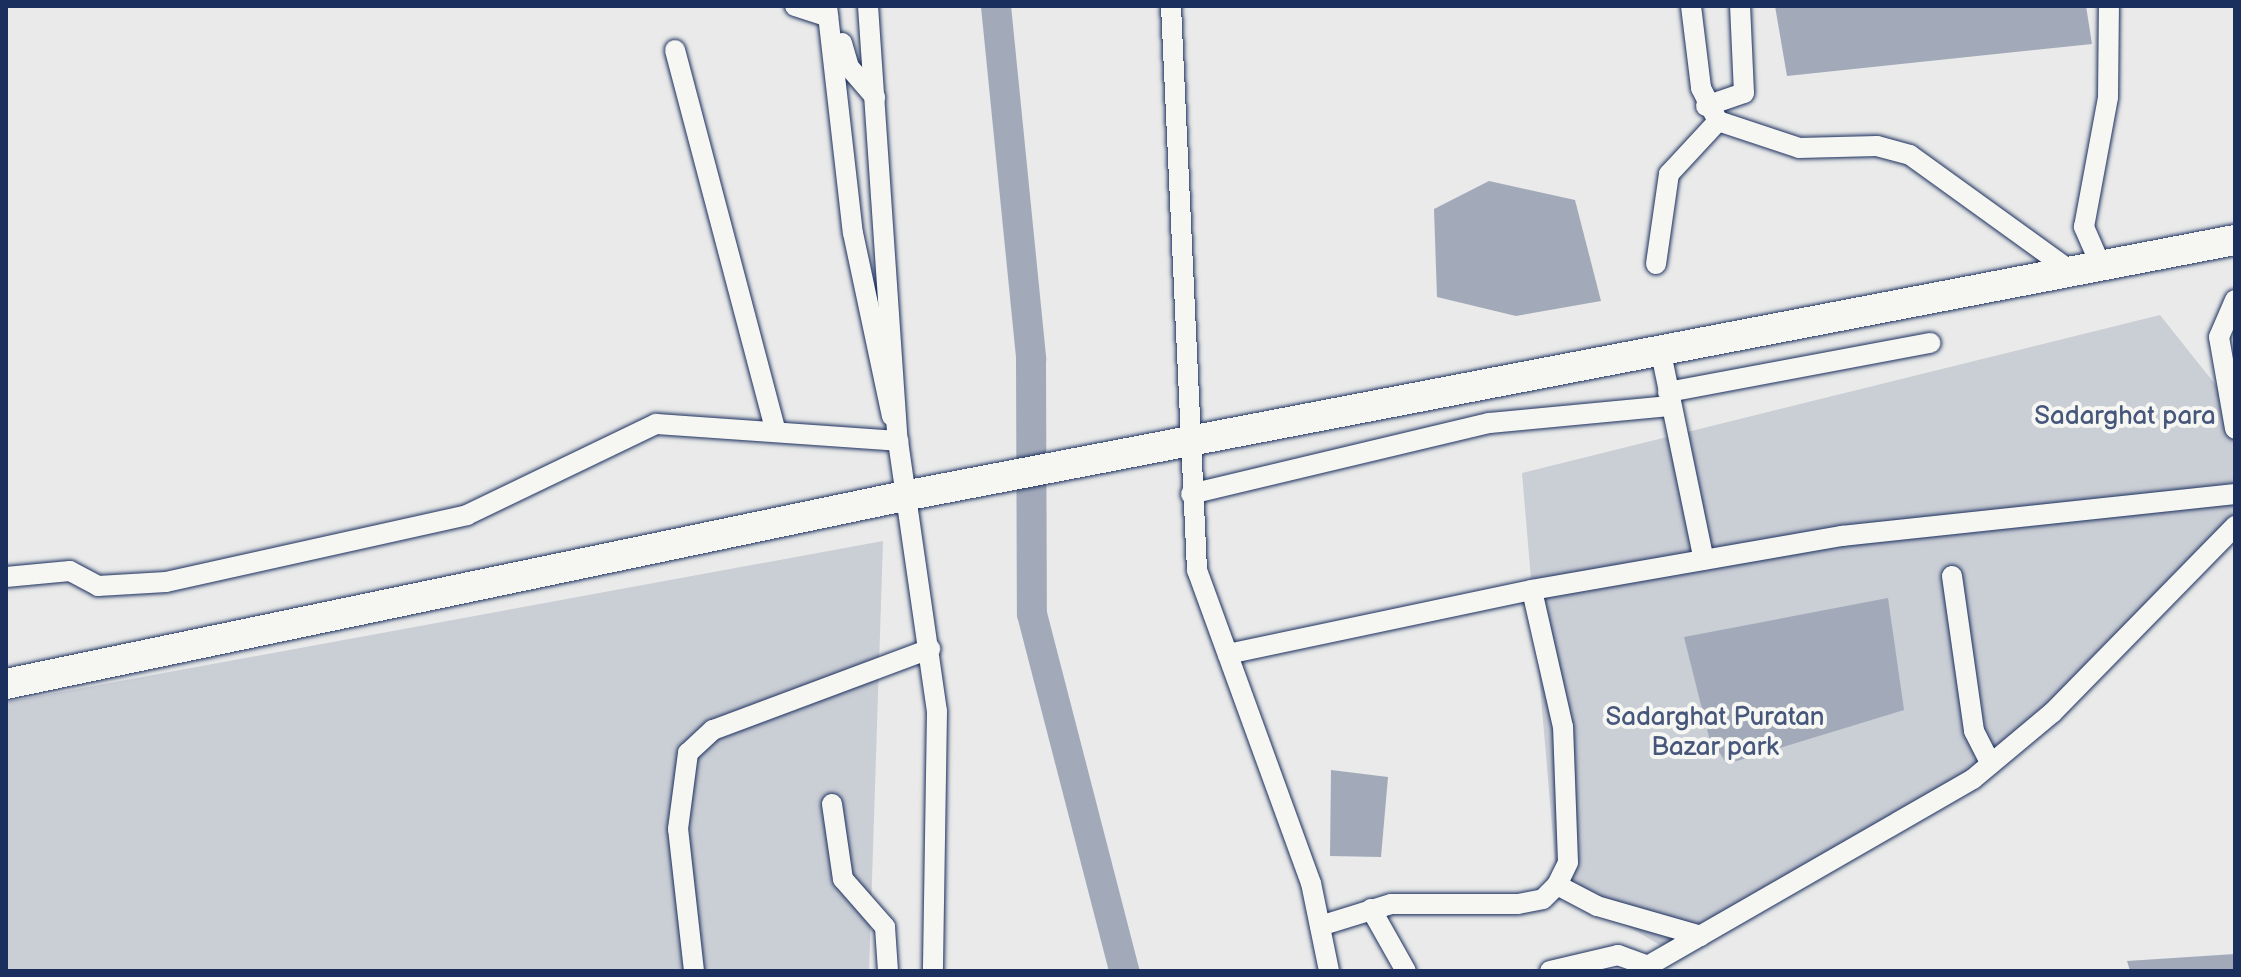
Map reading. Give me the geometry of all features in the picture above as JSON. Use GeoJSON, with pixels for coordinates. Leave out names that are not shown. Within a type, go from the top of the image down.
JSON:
{"type":"FeatureCollection","features":[{"type":"Feature","properties":{"kind":"highway"},"geometry":{"type":"LineString","coordinates":[[6,684],[915,494],[1661,353],[2235,240]]}},
{"type":"Feature","properties":{"kind":"street"},"geometry":{"type":"LineString","coordinates":[[795,6],[827,10]]}},
{"type":"Feature","properties":{"kind":"street"},"geometry":{"type":"LineString","coordinates":[[868,6],[898,435]]}},
{"type":"Feature","properties":{"kind":"street"},"geometry":{"type":"LineString","coordinates":[[1171,6],[1193,440],[1191,494],[1197,570],[1320,926],[1329,971]]}},
{"type":"Feature","properties":{"kind":"street"},"geometry":{"type":"LineString","coordinates":[[1691,6],[1712,113]]}},
{"type":"Feature","properties":{"kind":"street"},"geometry":{"type":"LineString","coordinates":[[1656,264],[1669,174],[1712,113],[1744,93],[1740,6]]}},
{"type":"Feature","properties":{"kind":"street"},"geometry":{"type":"LineString","coordinates":[[2101,266],[2084,227],[2106,111],[2109,6]]}},
{"type":"Feature","properties":{"kind":"street"},"geometry":{"type":"LineString","coordinates":[[827,10],[849,67],[875,97]]}},
{"type":"Feature","properties":{"kind":"street"},"geometry":{"type":"LineString","coordinates":[[827,10],[853,233],[879,375],[915,494],[937,711],[933,971]]}},
{"type":"Feature","properties":{"kind":"street"},"geometry":{"type":"LineString","coordinates":[[675,50],[775,429]]}},
{"type":"Feature","properties":{"kind":"street"},"geometry":{"type":"LineString","coordinates":[[1712,113],[1799,148],[1877,146],[1910,155],[2072,272]]}},
{"type":"Feature","properties":{"kind":"street"},"geometry":{"type":"LineString","coordinates":[[2235,300],[2219,337],[2235,429]]}},
{"type":"Feature","properties":{"kind":"street"},"geometry":{"type":"LineString","coordinates":[[1191,494],[1489,423],[1669,399],[1930,343]]}},
{"type":"Feature","properties":{"kind":"street"},"geometry":{"type":"LineString","coordinates":[[1661,353],[1704,560]]}},
{"type":"Feature","properties":{"kind":"street"},"geometry":{"type":"LineString","coordinates":[[6,577],[70,571],[111,588],[196,577],[467,515],[656,424],[898,435]]}},
{"type":"Feature","properties":{"kind":"street"},"geometry":{"type":"LineString","coordinates":[[1228,654],[1532,590],[1842,536],[2235,494]]}},
{"type":"Feature","properties":{"kind":"street"},"geometry":{"type":"LineString","coordinates":[[1550,971],[1618,955],[1644,969],[1675,962],[1701,936],[1905,823],[1991,764],[2063,703],[2235,526]]}},
{"type":"Feature","properties":{"kind":"street"},"geometry":{"type":"LineString","coordinates":[[1952,576],[1974,731],[1991,764]]}},
{"type":"Feature","properties":{"kind":"street"},"geometry":{"type":"LineString","coordinates":[[1320,926],[1371,909],[1518,904],[1543,899],[1557,885],[1568,862],[1563,727],[1532,590]]}},
{"type":"Feature","properties":{"kind":"street"},"geometry":{"type":"LineString","coordinates":[[694,971],[678,829],[688,753],[713,730],[930,649]]}},
{"type":"Feature","properties":{"kind":"street"},"geometry":{"type":"LineString","coordinates":[[832,804],[843,879],[885,927],[888,971]]}},
{"type":"Feature","properties":{"kind":"street"},"geometry":{"type":"LineString","coordinates":[[1557,885],[1597,906],[1701,936]]}},
{"type":"Feature","properties":{"kind":"street"},"geometry":{"type":"LineString","coordinates":[[1371,909],[1406,971]]}},
{"type":"Feature","properties":{"kind":"green space","name":"Sadarghat Puratan Bazar park"},"geometry":{"type":"Polygon","coordinates":[[[2160,315],[2226,398],[2235,423],[2235,516],[1991,764],[1672,952],[1557,885],[1522,473],[2160,315]]]}},
{"type":"Feature","properties":{"kind":"green space"},"geometry":{"type":"Polygon","coordinates":[[[883,541],[869,971],[6,971],[6,702],[883,541]]]}},
{"type":"Feature","properties":{"kind":"water"},"geometry":{"type":"Polygon","coordinates":[[[1775,6],[2086,6],[2092,44],[1787,76],[1775,6]]]}},
{"type":"Feature","properties":{"kind":"water"},"geometry":{"type":"Polygon","coordinates":[[[1489,181],[1575,200],[1601,301],[1516,316],[1437,297],[1434,209],[1489,181]]]}},
{"type":"Feature","properties":{"kind":"water"},"geometry":{"type":"Polygon","coordinates":[[[1888,598],[1904,710],[1727,764],[1709,737],[1684,637],[1888,598]]]}},
{"type":"Feature","properties":{"kind":"water"},"geometry":{"type":"Polygon","coordinates":[[[1331,770],[1388,777],[1381,857],[1330,856],[1331,770]]]}},
{"type":"Feature","properties":{"kind":"water"},"geometry":{"type":"Polygon","coordinates":[[[2235,954],[2235,971],[2130,971],[2127,961],[2235,954]]]}},
{"type":"Feature","properties":{"kind":"waterway"},"geometry":{"type":"LineString","coordinates":[[996,6],[1031,359],[1032,614],[1124,971]]}},
{"type":"Feature","properties":{"kind":"park label","name":"Sadarghat para"},"geometry":{"type":"Point","coordinates":[2125,417]}}]}
